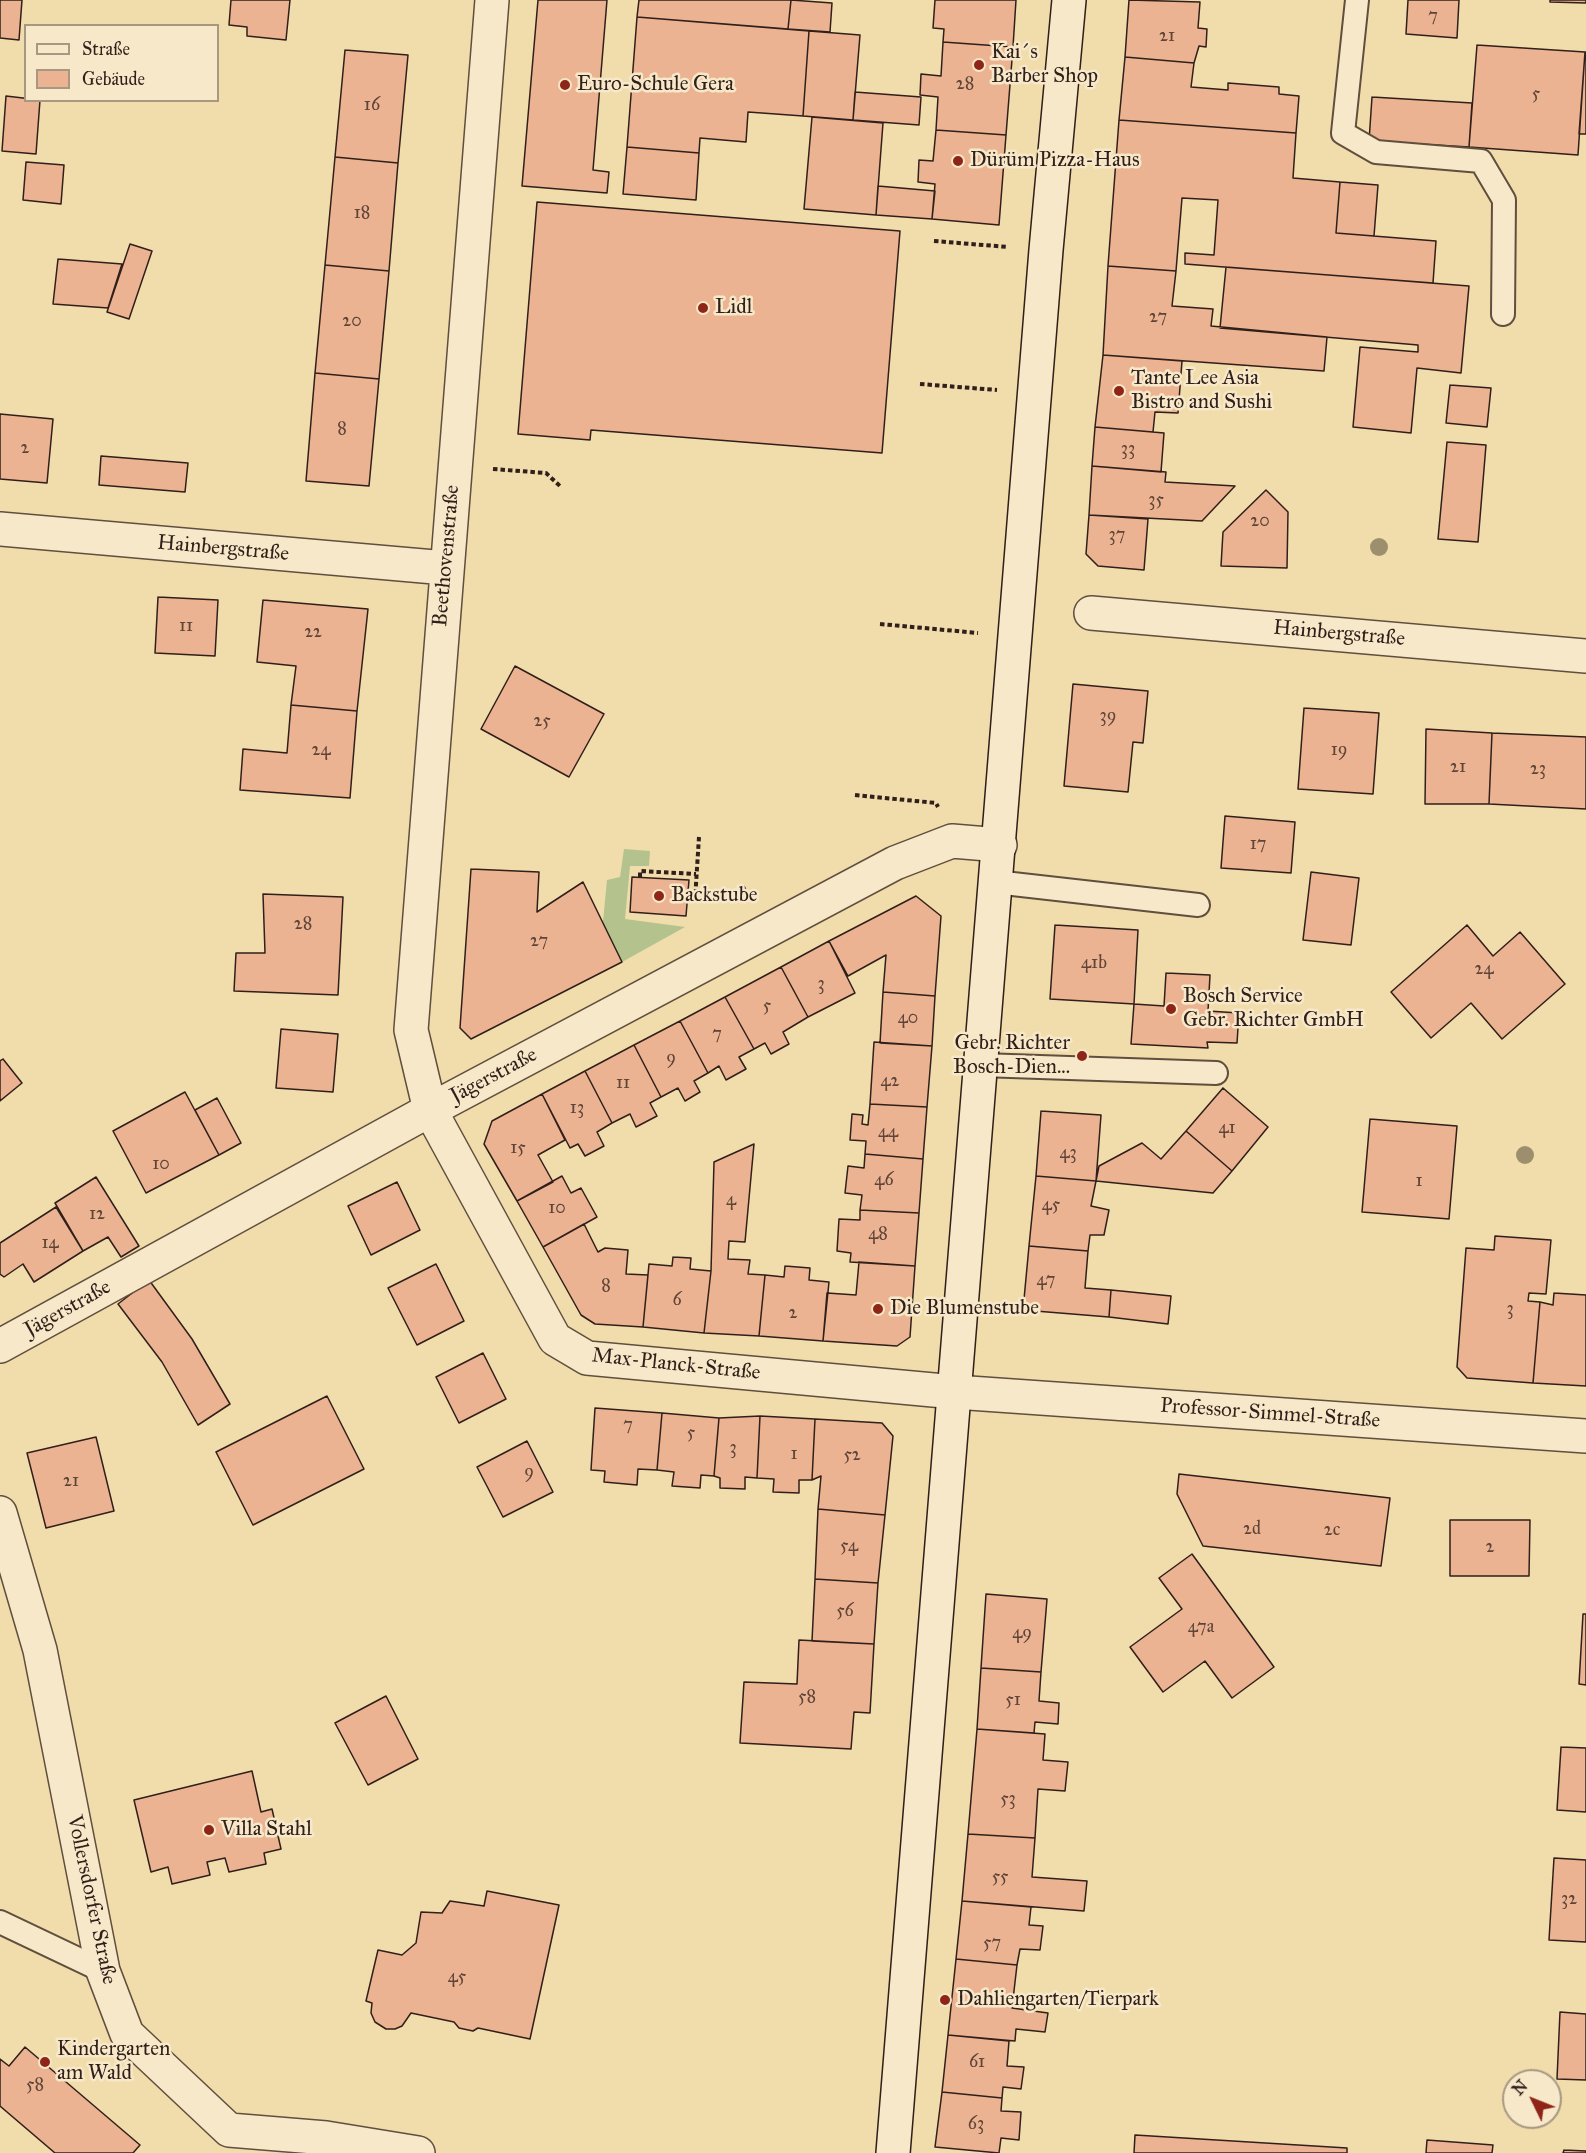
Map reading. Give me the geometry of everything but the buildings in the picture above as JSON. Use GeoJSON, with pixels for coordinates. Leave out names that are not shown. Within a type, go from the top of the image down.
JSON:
{"type":"FeatureCollection","features":[{"type":"Feature","properties":{"kind":"street","name":"Beethovenstraße"},"geometry":{"type":"LineString","coordinates":[[430,1110],[411,1030],[492,0]]}},
{"type":"Feature","properties":{"kind":"street"},"geometry":{"type":"LineString","coordinates":[[893,2153],[995,882],[1000,845],[1046,250],[1069,0]]}},
{"type":"Feature","properties":{"kind":"street","name":"Hainbergstraße"},"geometry":{"type":"LineString","coordinates":[[0,529],[446,568]]}},
{"type":"Feature","properties":{"kind":"street","name":"Hainbergstraße"},"geometry":{"type":"LineString","coordinates":[[1091,613],[1586,656]]}},
{"type":"Feature","properties":{"kind":"street","name":"Jägerstraße"},"geometry":{"type":"LineString","coordinates":[[0,1346],[430,1110],[895,863],[952,841],[1000,845]]}},
{"type":"Feature","properties":{"kind":"street","name":"Max-Planck-Straße"},"geometry":{"type":"LineString","coordinates":[[430,1110],[555,1339],[587,1358],[955,1392]]}},
{"type":"Feature","properties":{"kind":"street","name":"Professor-Simmel-Straße"},"geometry":{"type":"LineString","coordinates":[[955,1392],[1586,1436]]}},
{"type":"Feature","properties":{"kind":"street","name":"Vollersdorfer Straße"},"geometry":{"type":"LineString","coordinates":[[0,1513],[40,1650],[103,1971],[127,2034],[229,2130],[326,2138],[418,2153]]}},
{"type":"Feature","properties":{"kind":"lane"},"geometry":{"type":"LineString","coordinates":[[1356,0],[1343,133],[1376,152],[1481,161],[1504,200],[1503,314]]}},
{"type":"Feature","properties":{"kind":"lane"},"geometry":{"type":"LineString","coordinates":[[995,882],[1198,905]]}},
{"type":"Feature","properties":{"kind":"lane"},"geometry":{"type":"LineString","coordinates":[[981,1065],[1216,1073]]}},
{"type":"Feature","properties":{"kind":"lane"},"geometry":{"type":"LineString","coordinates":[[0,1922],[103,1971]]}},
{"type":"Feature","properties":{"kind":"path"},"geometry":{"type":"LineString","coordinates":[[934,241],[1046,250]]}},
{"type":"Feature","properties":{"kind":"path"},"geometry":{"type":"LineString","coordinates":[[921,384],[1035,394]]}},
{"type":"Feature","properties":{"kind":"path"},"geometry":{"type":"LineString","coordinates":[[454,467],[546,473],[561,487]]}},
{"type":"Feature","properties":{"kind":"path"},"geometry":{"type":"LineString","coordinates":[[880,624],[1016,637]]}},
{"type":"Feature","properties":{"kind":"path"},"geometry":{"type":"LineString","coordinates":[[855,795],[936,803],[952,841]]}},
{"type":"Feature","properties":{"kind":"path"},"geometry":{"type":"LineString","coordinates":[[699,837],[695,900],[719,901],[747,886]]}},
{"type":"Feature","properties":{"kind":"path"},"geometry":{"type":"LineString","coordinates":[[640,877],[640,871],[696,874]]}},
{"type":"Feature","properties":{"kind":"path"},"geometry":{"type":"LineString","coordinates":[[681,880],[682,874]]}},
{"type":"Feature","properties":{"kind":"green space"},"geometry":{"type":"Polygon","coordinates":[[[624,849],[650,851],[649,866],[630,866],[625,919],[685,927],[622,962],[603,922],[607,880],[620,877],[624,849]]]}},
{"type":"Feature","properties":{"kind":"place","name":"Kai´s Barber Shop"},"geometry":{"type":"Point","coordinates":[979,65]}},
{"type":"Feature","properties":{"kind":"place","name":"Euro-Schule Gera"},"geometry":{"type":"Point","coordinates":[565,85]}},
{"type":"Feature","properties":{"kind":"place","name":"Dürüm Pizza-Haus"},"geometry":{"type":"Point","coordinates":[958,161]}},
{"type":"Feature","properties":{"kind":"place","name":"Lidl"},"geometry":{"type":"Point","coordinates":[703,308]}},
{"type":"Feature","properties":{"kind":"place","name":"Tante Lee Asia Bistro and Sushi"},"geometry":{"type":"Point","coordinates":[1119,391]}},
{"type":"Feature","properties":{"kind":"place","name":"Backstube"},"geometry":{"type":"Point","coordinates":[659,896]}},
{"type":"Feature","properties":{"kind":"place","name":"Bosch Service Gebr. Richter GmbH"},"geometry":{"type":"Point","coordinates":[1171,1009]}},
{"type":"Feature","properties":{"kind":"place","name":"Gebr. Richter Bosch-Dien..."},"geometry":{"type":"Point","coordinates":[1082,1056]}},
{"type":"Feature","properties":{"kind":"place","name":"Die Blumenstube"},"geometry":{"type":"Point","coordinates":[878,1309]}},
{"type":"Feature","properties":{"kind":"place","name":"Villa Stahl"},"geometry":{"type":"Point","coordinates":[209,1830]}},
{"type":"Feature","properties":{"kind":"place","name":"Dahliengarten/Tierpark"},"geometry":{"type":"Point","coordinates":[945,2000]}},
{"type":"Feature","properties":{"kind":"place","name":"Kindergarten am Wald"},"geometry":{"type":"Point","coordinates":[45,2062]}}]}
